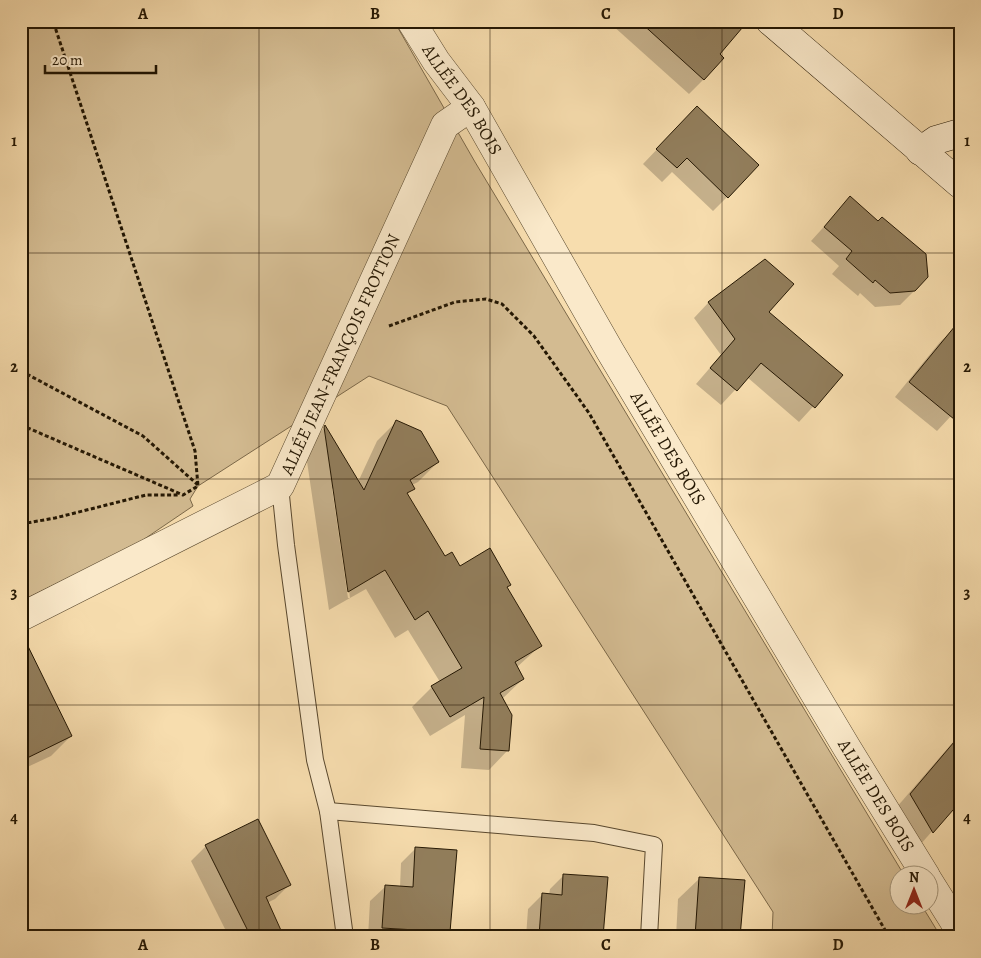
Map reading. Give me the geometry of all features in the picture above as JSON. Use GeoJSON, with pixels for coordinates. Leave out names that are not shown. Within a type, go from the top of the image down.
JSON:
{"type":"FeatureCollection","features":[{"type":"Feature","properties":{"kind":"street","name":"ALLÉE DES BOIS"},"geometry":{"type":"LineString","coordinates":[[411,21],[436,61],[471,107],[610,351],[847,748],[920,866]]}},
{"type":"Feature","properties":{"kind":"street"},"geometry":{"type":"LineString","coordinates":[[770,21],[960,184]]}},
{"type":"Feature","properties":{"kind":"street","name":"ALLÉE JEAN-FRANÇOIS FROTTON"},"geometry":{"type":"LineString","coordinates":[[21,617],[280,486],[445,125],[471,107]]}},
{"type":"Feature","properties":{"kind":"street"},"geometry":{"type":"LineString","coordinates":[[920,151],[936,140],[960,133]]}},
{"type":"Feature","properties":{"kind":"street"},"geometry":{"type":"LineString","coordinates":[[938,896],[960,931]]}},
{"type":"Feature","properties":{"kind":"lane"},"geometry":{"type":"LineString","coordinates":[[280,486],[286,545],[315,760],[328,811],[345,937]]}},
{"type":"Feature","properties":{"kind":"lane"},"geometry":{"type":"LineString","coordinates":[[328,811],[594,833],[654,845],[649,937]]}},
{"type":"Feature","properties":{"kind":"path"},"geometry":{"type":"LineString","coordinates":[[53,21],[195,451],[198,486]]}},
{"type":"Feature","properties":{"kind":"path"},"geometry":{"type":"LineString","coordinates":[[347,342],[455,302],[486,299],[502,304],[534,336],[589,413],[889,937]]}},
{"type":"Feature","properties":{"kind":"path"},"geometry":{"type":"LineString","coordinates":[[21,370],[143,436],[198,486],[247,502]]}},
{"type":"Feature","properties":{"kind":"path"},"geometry":{"type":"LineString","coordinates":[[21,425],[183,495]]}},
{"type":"Feature","properties":{"kind":"path"},"geometry":{"type":"LineString","coordinates":[[21,524],[54,518],[146,495],[183,495],[198,486]]}},
{"type":"Feature","properties":{"kind":"shaded area"},"geometry":{"type":"Polygon","coordinates":[[[21,21],[394,21],[475,162],[899,866],[888,866],[888,916],[928,916],[941,937],[772,937],[773,912],[447,406],[369,376],[198,486],[190,499],[193,506],[137,544],[21,601],[21,21]]]}},
{"type":"Feature","properties":{"kind":"building"},"geometry":{"type":"Polygon","coordinates":[[[639,21],[748,21],[720,54],[724,58],[704,80],[639,21]]]}},
{"type":"Feature","properties":{"kind":"building"},"geometry":{"type":"Polygon","coordinates":[[[697,106],[759,165],[728,198],[687,158],[677,168],[656,149],[697,106]]]}},
{"type":"Feature","properties":{"kind":"building"},"geometry":{"type":"Polygon","coordinates":[[[850,196],[878,221],[882,217],[926,254],[928,277],[915,291],[890,293],[875,280],[873,283],[846,259],[852,251],[824,227],[850,196]]]}},
{"type":"Feature","properties":{"kind":"building"},"geometry":{"type":"Polygon","coordinates":[[[765,259],[794,284],[769,312],[843,375],[815,408],[761,363],[737,391],[710,368],[735,339],[708,302],[765,259]]]}},
{"type":"Feature","properties":{"kind":"building"},"geometry":{"type":"Polygon","coordinates":[[[960,320],[960,424],[909,382],[960,320]]]}},
{"type":"Feature","properties":{"kind":"building"},"geometry":{"type":"Polygon","coordinates":[[[396,420],[421,431],[439,462],[410,480],[415,489],[407,493],[445,556],[452,552],[460,566],[490,548],[511,585],[507,587],[542,646],[515,662],[524,679],[500,693],[512,715],[509,751],[480,749],[484,697],[450,717],[431,686],[462,668],[428,611],[415,620],[385,570],[348,592],[324,427],[325,425],[364,490],[396,420]]]}},
{"type":"Feature","properties":{"kind":"building"},"geometry":{"type":"Polygon","coordinates":[[[21,632],[72,736],[21,761],[21,632]]]}},
{"type":"Feature","properties":{"kind":"building"},"geometry":{"type":"Polygon","coordinates":[[[960,735],[960,802],[933,833],[910,794],[960,735]]]}},
{"type":"Feature","properties":{"kind":"building"},"geometry":{"type":"Polygon","coordinates":[[[258,819],[291,885],[266,897],[284,937],[251,937],[205,845],[258,819]]]}},
{"type":"Feature","properties":{"kind":"building"},"geometry":{"type":"Polygon","coordinates":[[[415,847],[457,850],[450,932],[382,928],[385,885],[413,887],[415,847]]]}},
{"type":"Feature","properties":{"kind":"building"},"geometry":{"type":"Polygon","coordinates":[[[563,874],[608,877],[603,937],[539,937],[542,893],[562,895],[563,874]]]}},
{"type":"Feature","properties":{"kind":"building"},"geometry":{"type":"Polygon","coordinates":[[[699,877],[745,880],[740,937],[695,937],[699,877]]]}}]}
